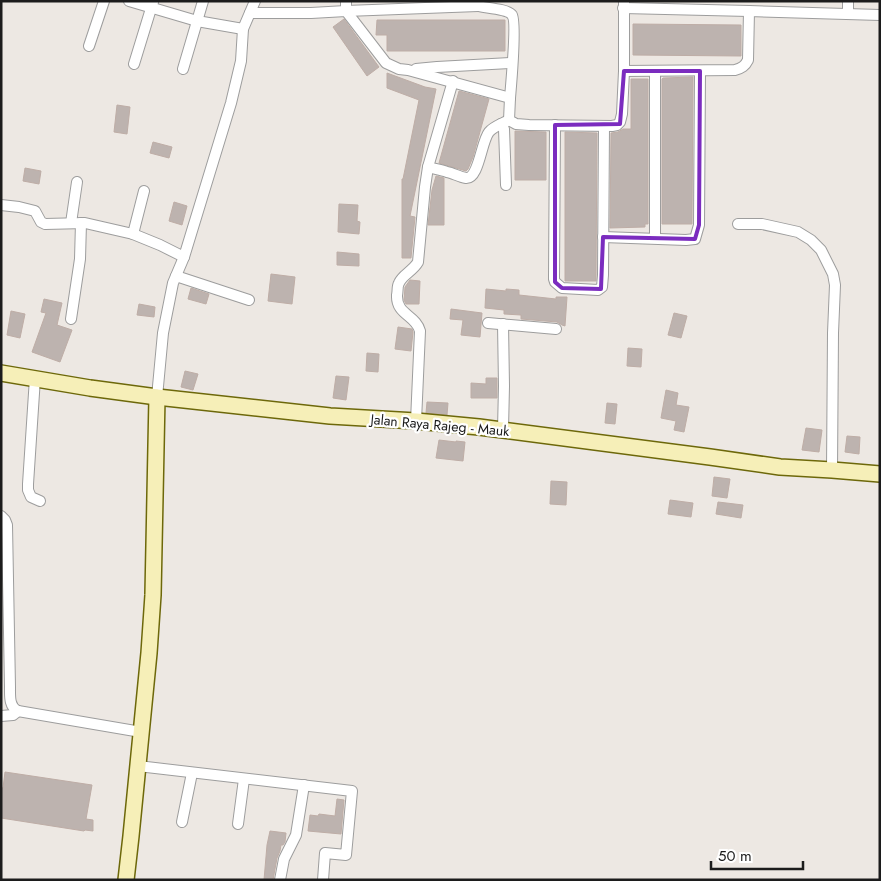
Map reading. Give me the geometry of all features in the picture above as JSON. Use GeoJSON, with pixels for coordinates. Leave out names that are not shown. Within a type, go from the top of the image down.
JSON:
{"type":"FeatureCollection","features":[{"type":"Feature","properties":{"kind":"main road","name":"Jalan Raya Rajeg - Mauk"},"geometry":{"type":"LineString","coordinates":[[2,377],[35,378],[157,397],[330,416],[503,429],[780,467],[880,474]]}},
{"type":"Feature","properties":{"kind":"main road"},"geometry":{"type":"LineString","coordinates":[[126,880],[153,595],[157,397]]}},
{"type":"Feature","properties":{"kind":"street"},"geometry":{"type":"LineString","coordinates":[[89,46],[104,1]]}},
{"type":"Feature","properties":{"kind":"street"},"geometry":{"type":"LineString","coordinates":[[129,1],[152,4],[197,21],[243,28]]}},
{"type":"Feature","properties":{"kind":"street"},"geometry":{"type":"LineString","coordinates":[[183,69],[203,1]]}},
{"type":"Feature","properties":{"kind":"street"},"geometry":{"type":"LineString","coordinates":[[157,397],[163,333],[173,283],[184,257],[231,103],[241,61],[243,28],[255,1]]}},
{"type":"Feature","properties":{"kind":"street"},"geometry":{"type":"LineString","coordinates":[[848,1],[848,14]]}},
{"type":"Feature","properties":{"kind":"street"},"geometry":{"type":"LineString","coordinates":[[134,64],[152,4]]}},
{"type":"Feature","properties":{"kind":"street"},"geometry":{"type":"LineString","coordinates":[[250,13],[311,13],[346,6],[479,4],[510,13],[514,18],[515,31],[510,98],[504,129],[506,185]]}},
{"type":"Feature","properties":{"kind":"street"},"geometry":{"type":"LineString","coordinates":[[428,167],[468,178],[476,169],[486,137],[494,127],[505,122],[529,125],[617,125],[622,114],[624,5],[880,15]]}},
{"type":"Feature","properties":{"kind":"street"},"geometry":{"type":"LineString","coordinates":[[346,6],[386,63],[399,69],[453,81],[510,98]]}},
{"type":"Feature","properties":{"kind":"street"},"geometry":{"type":"LineString","coordinates":[[624,71],[735,70],[741,68],[748,60],[749,10]]}},
{"type":"Feature","properties":{"kind":"street"},"geometry":{"type":"LineString","coordinates":[[408,70],[512,63]]}},
{"type":"Feature","properties":{"kind":"street"},"geometry":{"type":"LineString","coordinates":[[603,237],[691,240],[696,238],[699,225],[700,70]]}},
{"type":"Feature","properties":{"kind":"street"},"geometry":{"type":"LineString","coordinates":[[655,71],[655,238]]}},
{"type":"Feature","properties":{"kind":"street"},"geometry":{"type":"LineString","coordinates":[[416,421],[420,331],[416,323],[398,305],[398,284],[415,268],[418,262],[428,167],[453,81]]}},
{"type":"Feature","properties":{"kind":"street"},"geometry":{"type":"LineString","coordinates":[[556,124],[554,279],[557,285],[562,288],[598,290],[601,289],[603,276],[604,126]]}},
{"type":"Feature","properties":{"kind":"street"},"geometry":{"type":"LineString","coordinates":[[71,319],[80,259],[76,223],[77,182]]}},
{"type":"Feature","properties":{"kind":"street"},"geometry":{"type":"LineString","coordinates":[[133,234],[144,191]]}},
{"type":"Feature","properties":{"kind":"street"},"geometry":{"type":"LineString","coordinates":[[1,205],[35,211],[41,222],[45,224],[76,223],[133,234],[184,257]]}},
{"type":"Feature","properties":{"kind":"street"},"geometry":{"type":"LineString","coordinates":[[738,224],[762,224],[798,232],[821,250],[833,274],[835,285],[832,470]]}},
{"type":"Feature","properties":{"kind":"street"},"geometry":{"type":"LineString","coordinates":[[176,276],[249,300]]}},
{"type":"Feature","properties":{"kind":"street"},"geometry":{"type":"LineString","coordinates":[[488,323],[556,329]]}},
{"type":"Feature","properties":{"kind":"street"},"geometry":{"type":"LineString","coordinates":[[503,324],[503,429]]}},
{"type":"Feature","properties":{"kind":"street"},"geometry":{"type":"LineString","coordinates":[[35,378],[28,490],[31,498],[40,501]]}},
{"type":"Feature","properties":{"kind":"street"},"geometry":{"type":"LineString","coordinates":[[1,516],[7,525],[11,700],[13,708],[18,711],[141,732]]}},
{"type":"Feature","properties":{"kind":"street"},"geometry":{"type":"LineString","coordinates":[[1,716],[13,715],[18,711]]}},
{"type":"Feature","properties":{"kind":"street"},"geometry":{"type":"LineString","coordinates":[[138,766],[352,791],[346,855],[325,853],[323,880]]}},
{"type":"Feature","properties":{"kind":"street"},"geometry":{"type":"LineString","coordinates":[[182,822],[192,773]]}},
{"type":"Feature","properties":{"kind":"street"},"geometry":{"type":"LineString","coordinates":[[238,824],[244,779]]}},
{"type":"Feature","properties":{"kind":"street"},"geometry":{"type":"LineString","coordinates":[[280,880],[284,859],[296,835],[304,785]]}},
{"type":"Feature","properties":{"kind":"highlighted area"},"geometry":{"type":"Polygon","coordinates":[[[624,71],[700,71],[699,225],[695,239],[603,237],[601,289],[562,288],[555,282],[555,125],[620,124],[624,71]]]}},
{"type":"Feature","properties":{"kind":"building"},"geometry":{"type":"Polygon","coordinates":[[[344,19],[379,67],[367,76],[333,27],[344,19]]]}},
{"type":"Feature","properties":{"kind":"building"},"geometry":{"type":"Polygon","coordinates":[[[377,20],[505,20],[505,51],[387,51],[387,35],[376,35],[377,20]]]}},
{"type":"Feature","properties":{"kind":"building"},"geometry":{"type":"Polygon","coordinates":[[[633,24],[741,25],[741,56],[633,55],[633,24]]]}},
{"type":"Feature","properties":{"kind":"building"},"geometry":{"type":"Polygon","coordinates":[[[387,73],[425,87],[436,89],[410,216],[415,217],[411,258],[402,258],[402,179],[419,100],[387,88],[387,73]]]}},
{"type":"Feature","properties":{"kind":"building"},"geometry":{"type":"Polygon","coordinates":[[[693,77],[692,224],[662,224],[662,79],[693,77]]]}},
{"type":"Feature","properties":{"kind":"building"},"geometry":{"type":"Polygon","coordinates":[[[631,79],[648,79],[648,224],[645,224],[645,227],[610,228],[611,133],[623,129],[631,129],[631,79]]]}},
{"type":"Feature","properties":{"kind":"building"},"geometry":{"type":"Polygon","coordinates":[[[459,91],[489,99],[473,157],[466,171],[439,163],[459,91]]]}},
{"type":"Feature","properties":{"kind":"building"},"geometry":{"type":"Polygon","coordinates":[[[117,105],[130,107],[127,134],[114,132],[117,105]]]}},
{"type":"Feature","properties":{"kind":"building"},"geometry":{"type":"Polygon","coordinates":[[[515,131],[546,132],[546,180],[515,180],[515,131]]]}},
{"type":"Feature","properties":{"kind":"building"},"geometry":{"type":"Polygon","coordinates":[[[565,132],[597,133],[596,281],[565,281],[565,132]]]}},
{"type":"Feature","properties":{"kind":"building"},"geometry":{"type":"Polygon","coordinates":[[[153,142],[172,147],[169,158],[150,153],[153,142]]]}},
{"type":"Feature","properties":{"kind":"building"},"geometry":{"type":"Polygon","coordinates":[[[25,168],[41,171],[39,184],[23,181],[25,168]]]}},
{"type":"Feature","properties":{"kind":"building"},"geometry":{"type":"Polygon","coordinates":[[[436,176],[444,178],[444,225],[428,225],[432,190],[436,176]]]}},
{"type":"Feature","properties":{"kind":"building"},"geometry":{"type":"Polygon","coordinates":[[[174,202],[187,206],[182,225],[169,221],[174,202]]]}},
{"type":"Feature","properties":{"kind":"building"},"geometry":{"type":"Polygon","coordinates":[[[339,204],[358,205],[357,221],[360,222],[359,234],[338,232],[339,204]]]}},
{"type":"Feature","properties":{"kind":"building"},"geometry":{"type":"Polygon","coordinates":[[[337,252],[359,254],[359,266],[337,265],[337,252]]]}},
{"type":"Feature","properties":{"kind":"building"},"geometry":{"type":"Polygon","coordinates":[[[271,274],[295,277],[292,304],[268,301],[271,274]]]}},
{"type":"Feature","properties":{"kind":"building"},"geometry":{"type":"Polygon","coordinates":[[[410,280],[420,281],[419,304],[406,304],[404,300],[405,287],[410,280]]]}},
{"type":"Feature","properties":{"kind":"building"},"geometry":{"type":"Polygon","coordinates":[[[191,288],[209,294],[206,304],[188,299],[191,288]]]}},
{"type":"Feature","properties":{"kind":"building"},"geometry":{"type":"Polygon","coordinates":[[[486,289],[519,290],[519,295],[556,299],[556,297],[567,297],[565,326],[557,322],[521,319],[521,315],[504,314],[504,310],[485,308],[486,289]]]}},
{"type":"Feature","properties":{"kind":"building"},"geometry":{"type":"Polygon","coordinates":[[[44,299],[62,303],[57,325],[72,330],[60,362],[32,352],[46,313],[41,312],[44,299]]]}},
{"type":"Feature","properties":{"kind":"building"},"geometry":{"type":"Polygon","coordinates":[[[139,304],[155,307],[154,317],[137,315],[139,304]]]}},
{"type":"Feature","properties":{"kind":"building"},"geometry":{"type":"Polygon","coordinates":[[[451,309],[482,313],[480,337],[461,335],[463,320],[450,319],[451,309]]]}},
{"type":"Feature","properties":{"kind":"building"},"geometry":{"type":"Polygon","coordinates":[[[11,311],[25,314],[20,338],[7,335],[11,311]]]}},
{"type":"Feature","properties":{"kind":"building"},"geometry":{"type":"Polygon","coordinates":[[[674,313],[687,316],[681,338],[668,335],[674,313]]]}},
{"type":"Feature","properties":{"kind":"building"},"geometry":{"type":"Polygon","coordinates":[[[398,327],[412,329],[411,351],[395,349],[398,327]]]}},
{"type":"Feature","properties":{"kind":"building"},"geometry":{"type":"Polygon","coordinates":[[[628,348],[642,349],[641,367],[627,366],[628,348]]]}},
{"type":"Feature","properties":{"kind":"building"},"geometry":{"type":"Polygon","coordinates":[[[367,353],[379,354],[378,372],[366,371],[367,353]]]}},
{"type":"Feature","properties":{"kind":"building"},"geometry":{"type":"Polygon","coordinates":[[[185,371],[198,374],[193,390],[181,387],[185,371]]]}},
{"type":"Feature","properties":{"kind":"building"},"geometry":{"type":"Polygon","coordinates":[[[336,376],[349,377],[346,400],[333,398],[336,376]]]}},
{"type":"Feature","properties":{"kind":"building"},"geometry":{"type":"Polygon","coordinates":[[[486,378],[497,378],[497,398],[471,398],[471,383],[486,384],[486,378]]]}},
{"type":"Feature","properties":{"kind":"building"},"geometry":{"type":"Polygon","coordinates":[[[666,390],[678,393],[676,405],[689,407],[684,432],[674,430],[676,421],[661,418],[666,390]]]}},
{"type":"Feature","properties":{"kind":"building"},"geometry":{"type":"Polygon","coordinates":[[[427,402],[448,403],[447,415],[426,413],[427,402]]]}},
{"type":"Feature","properties":{"kind":"building"},"geometry":{"type":"Polygon","coordinates":[[[607,403],[617,404],[615,424],[605,423],[607,403]]]}},
{"type":"Feature","properties":{"kind":"building"},"geometry":{"type":"Polygon","coordinates":[[[806,428],[822,430],[819,452],[802,450],[806,428]]]}},
{"type":"Feature","properties":{"kind":"building"},"geometry":{"type":"Polygon","coordinates":[[[847,436],[860,437],[859,454],[845,452],[847,436]]]}},
{"type":"Feature","properties":{"kind":"building"},"geometry":{"type":"Polygon","coordinates":[[[439,440],[465,442],[463,461],[436,458],[439,440]]]}},
{"type":"Feature","properties":{"kind":"building"},"geometry":{"type":"Polygon","coordinates":[[[714,477],[730,479],[727,498],[712,496],[714,477]]]}},
{"type":"Feature","properties":{"kind":"building"},"geometry":{"type":"Polygon","coordinates":[[[551,481],[567,482],[566,505],[550,504],[551,481]]]}},
{"type":"Feature","properties":{"kind":"building"},"geometry":{"type":"Polygon","coordinates":[[[670,500],[693,503],[691,517],[668,514],[670,500]]]}},
{"type":"Feature","properties":{"kind":"building"},"geometry":{"type":"Polygon","coordinates":[[[718,502],[743,505],[741,518],[716,514],[718,502]]]}},
{"type":"Feature","properties":{"kind":"building"},"geometry":{"type":"Polygon","coordinates":[[[5,772],[92,785],[86,819],[93,820],[93,831],[1,818],[1,788],[3,788],[5,772]]]}},
{"type":"Feature","properties":{"kind":"building"},"geometry":{"type":"Polygon","coordinates":[[[337,799],[344,800],[341,834],[308,831],[310,815],[335,816],[337,799]]]}},
{"type":"Feature","properties":{"kind":"building"},"geometry":{"type":"Polygon","coordinates":[[[270,831],[286,833],[285,842],[281,845],[273,880],[264,880],[267,845],[270,831]]]}}]}
